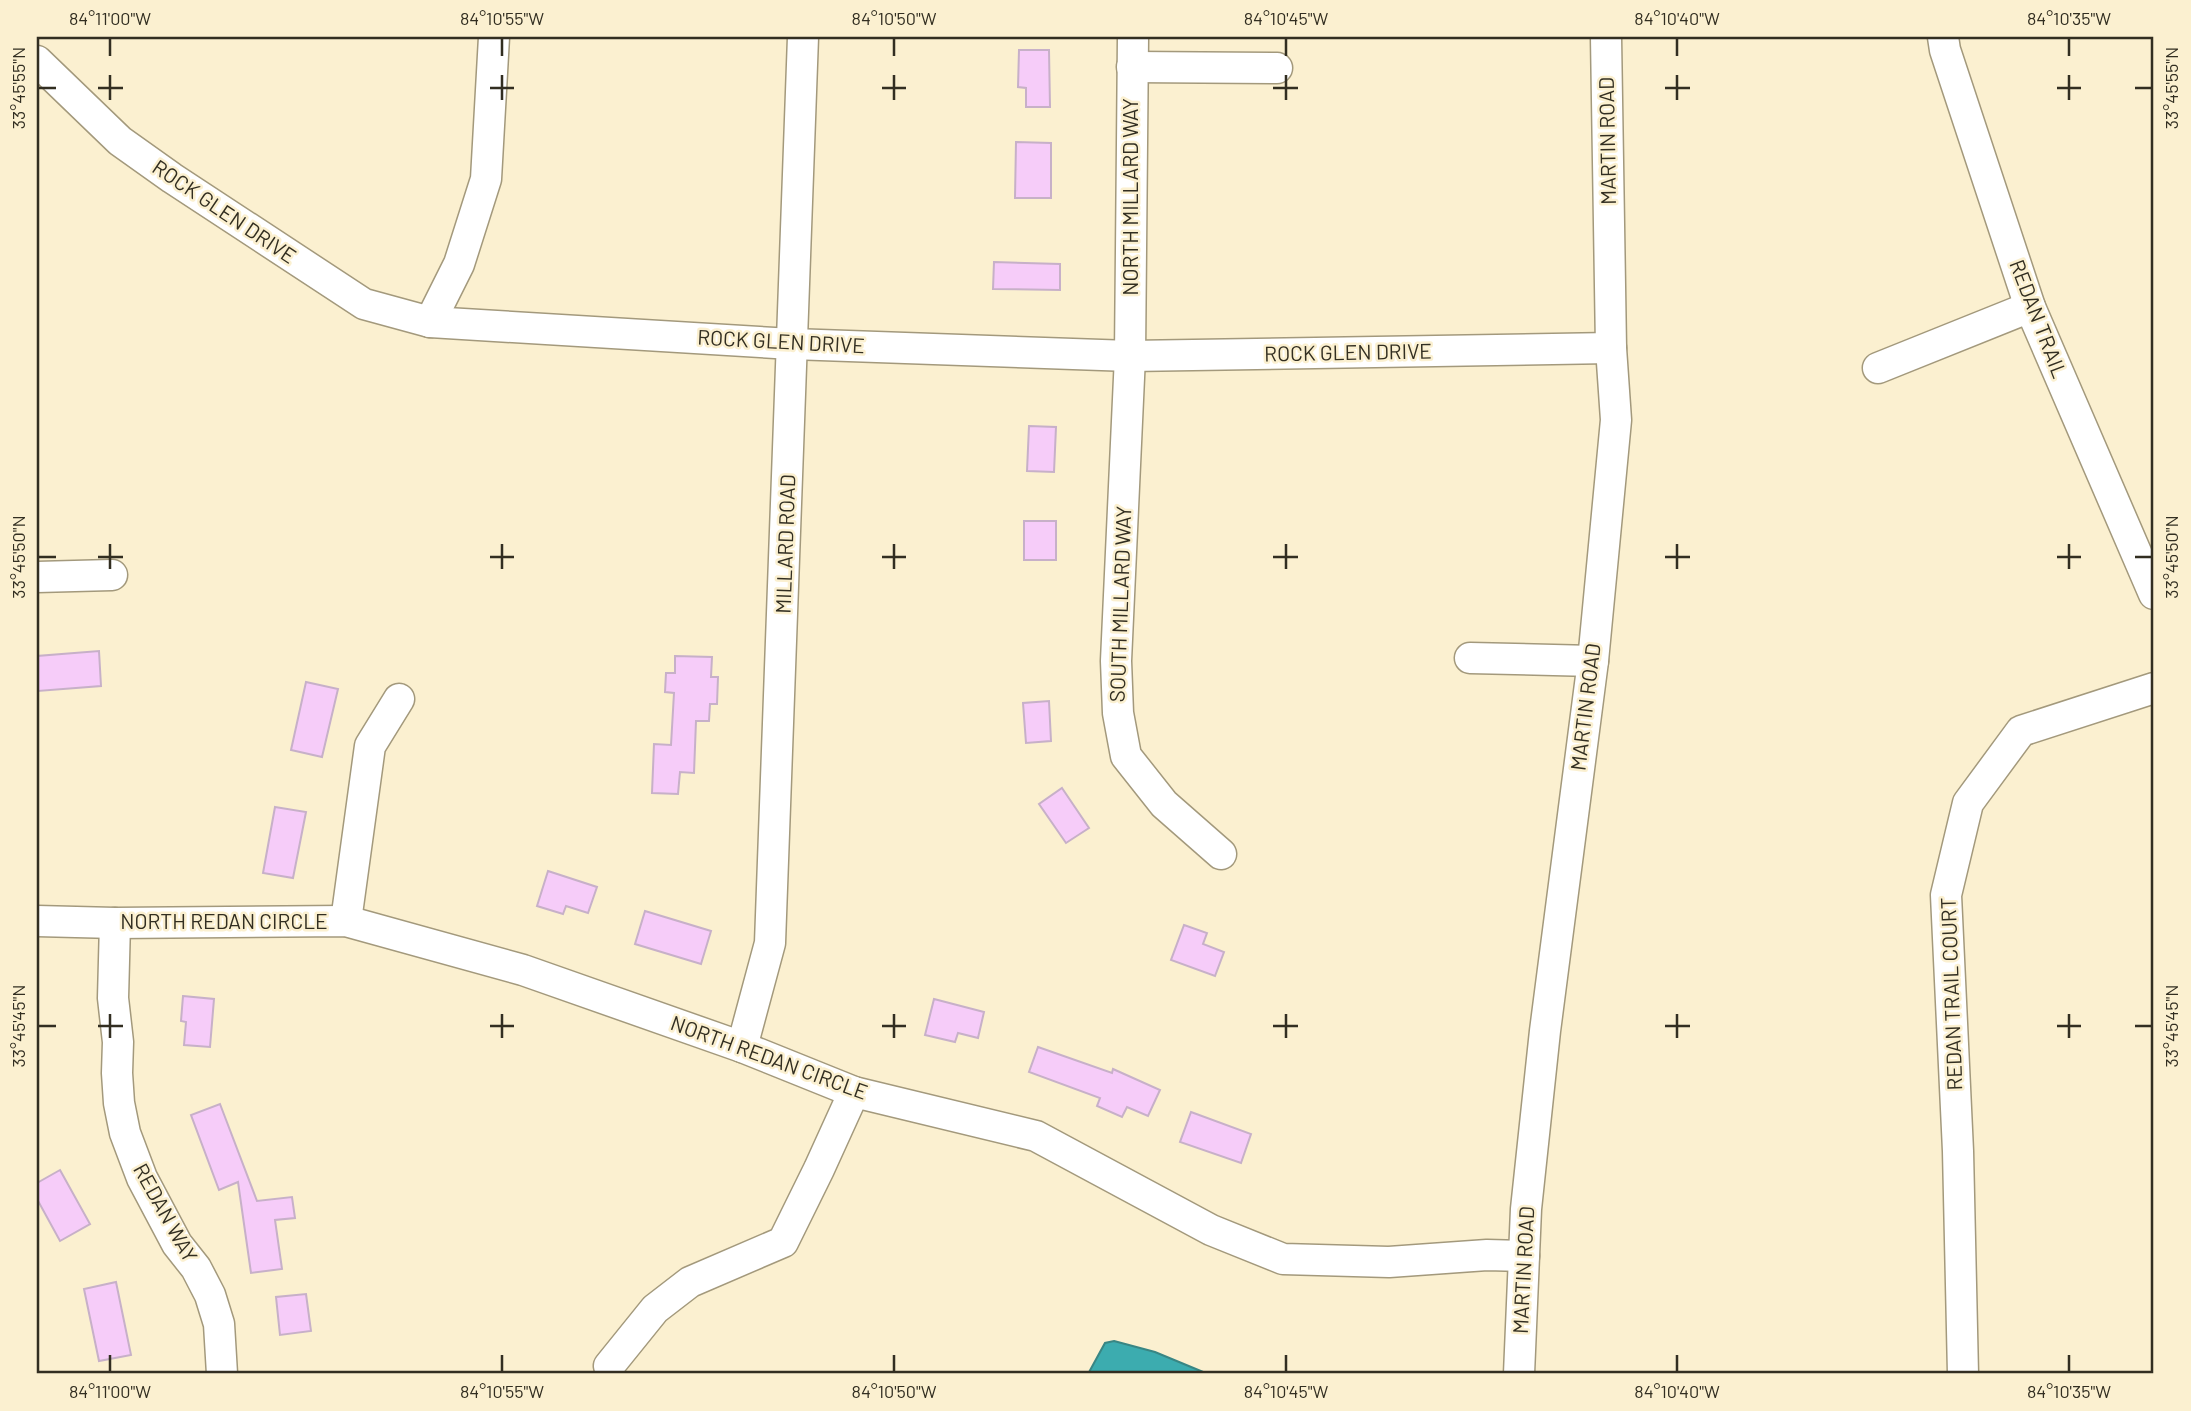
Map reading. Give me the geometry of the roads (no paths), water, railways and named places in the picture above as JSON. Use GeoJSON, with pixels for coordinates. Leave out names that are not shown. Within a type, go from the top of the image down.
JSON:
{"type":"FeatureCollection","features":[{"type":"Feature","properties":{"kind":"street"},"geometry":{"type":"LineString","coordinates":[[430,322],[459,264],[486,179],[494,37]]}},
{"type":"Feature","properties":{"kind":"street","name":"MILLARD ROAD"},"geometry":{"type":"LineString","coordinates":[[743,1047],[770,943],[803,37]]}},
{"type":"Feature","properties":{"kind":"street","name":"NORTH MILLARD WAY"},"geometry":{"type":"LineString","coordinates":[[1130,356],[1133,37]]}},
{"type":"Feature","properties":{"kind":"street","name":"MARTIN ROAD"},"geometry":{"type":"LineString","coordinates":[[1520,1374],[1526,1209],[1545,1031],[1593,661],[1616,420],[1611,348],[1606,37]]}},
{"type":"Feature","properties":{"kind":"street","name":"REDAN TRAIL"},"geometry":{"type":"LineString","coordinates":[[1943,37],[2030,307],[2154,594]]}},
{"type":"Feature","properties":{"kind":"street","name":"ROCK GLEN DRIVE"},"geometry":{"type":"LineString","coordinates":[[37,61],[120,141],[183,186],[364,304],[430,322],[792,344],[1130,356],[1611,348]]}},
{"type":"Feature","properties":{"kind":"street"},"geometry":{"type":"LineString","coordinates":[[1132,67],[1277,68]]}},
{"type":"Feature","properties":{"kind":"street"},"geometry":{"type":"LineString","coordinates":[[1878,368],[2030,307]]}},
{"type":"Feature","properties":{"kind":"street","name":"SOUTH MILLARD WAY"},"geometry":{"type":"LineString","coordinates":[[1130,356],[1116,661],[1120,724],[1126,756],[1164,804],[1222,854]]}},
{"type":"Feature","properties":{"kind":"street"},"geometry":{"type":"LineString","coordinates":[[37,577],[112,575]]}},
{"type":"Feature","properties":{"kind":"street"},"geometry":{"type":"LineString","coordinates":[[1470,658],[1593,661]]}},
{"type":"Feature","properties":{"kind":"street","name":"REDAN TRAIL COURT"},"geometry":{"type":"LineString","coordinates":[[1963,1374],[1958,1151],[1946,895],[1968,803],[2021,731],[2154,688]]}},
{"type":"Feature","properties":{"kind":"street"},"geometry":{"type":"LineString","coordinates":[[346,921],[370,747],[400,699]]}},
{"type":"Feature","properties":{"kind":"street","name":"NORTH REDAN CIRCLE"},"geometry":{"type":"LineString","coordinates":[[37,921],[346,921],[523,970],[743,1047],[854,1092],[1036,1136],[1211,1230],[1283,1259],[1389,1262],[1487,1255],[1524,1256]]}},
{"type":"Feature","properties":{"kind":"street","name":"REDAN WAY"},"geometry":{"type":"LineString","coordinates":[[115,923],[113,998],[118,1042],[119,1103],[125,1133],[142,1178],[177,1244],[210,1295],[219,1324],[222,1374]]}},
{"type":"Feature","properties":{"kind":"street"},"geometry":{"type":"LineString","coordinates":[[609,1366],[655,1310],[690,1282],[783,1242],[820,1169],[854,1092]]}},
{"type":"Feature","properties":{"kind":"water"},"geometry":{"type":"Polygon","coordinates":[[[1114,1341],[1155,1352],[1208,1374],[1088,1374],[1105,1343],[1114,1341]]]}}]}
